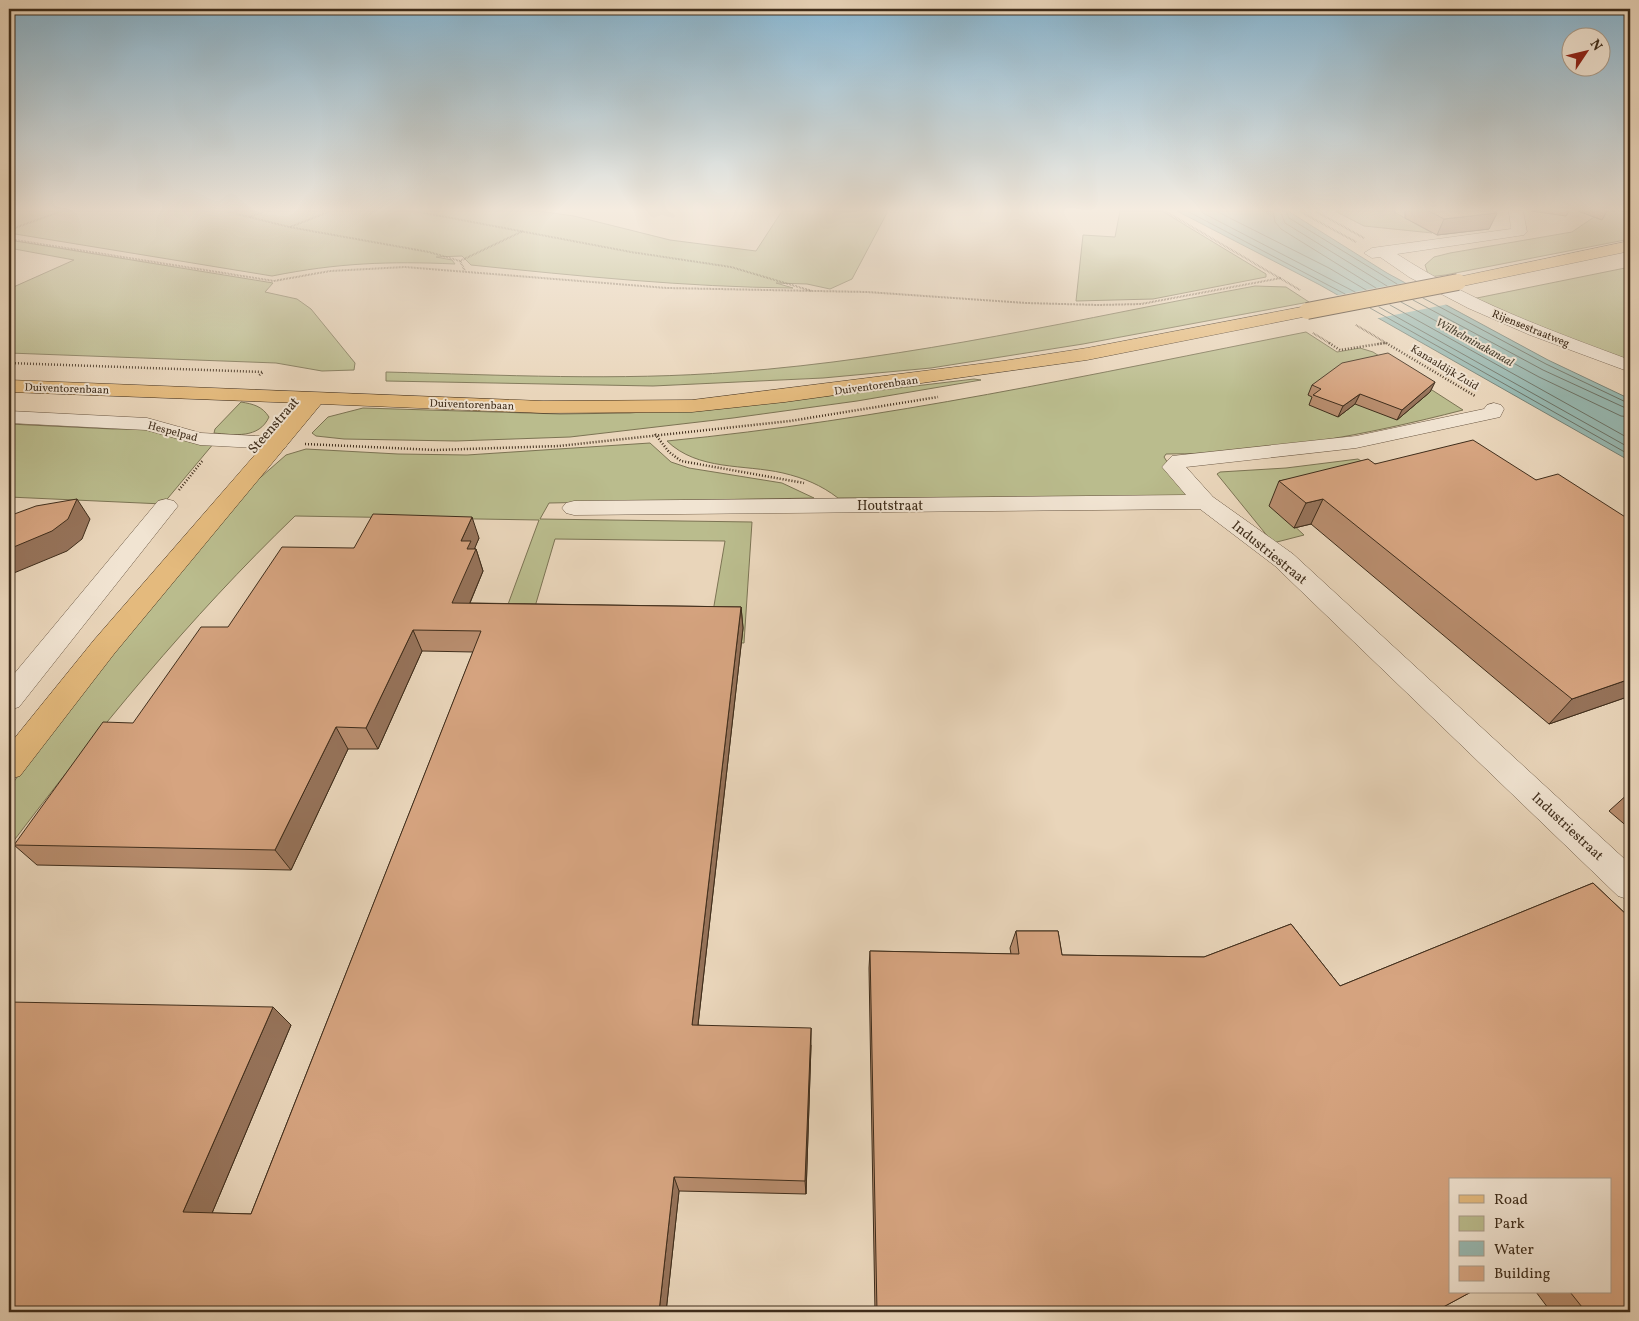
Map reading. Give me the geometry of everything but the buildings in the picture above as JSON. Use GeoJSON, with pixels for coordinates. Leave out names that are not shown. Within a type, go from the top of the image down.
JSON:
{"type":"FeatureCollection","features":[{"type":"Feature","properties":{"kind":"main road","name":"Duiventorenbaan"},"geometry":{"type":"LineString","coordinates":[[9,370],[543,407],[692,406],[804,394],[1087,354],[1503,273]]}},
{"type":"Feature","properties":{"kind":"main road","name":"Duiventorenbaan"},"geometry":{"type":"LineString","coordinates":[[9,386],[295,396]]}},
{"type":"Feature","properties":{"kind":"main road","name":"Steenstraat"},"geometry":{"type":"LineString","coordinates":[[267,443],[295,396],[315,391]]}},
{"type":"Feature","properties":{"kind":"main road","name":"Steenstraat"},"geometry":{"type":"LineString","coordinates":[[9,767],[267,443],[315,391]]}},
{"type":"Feature","properties":{"kind":"street","name":"Rijensestraatweg"},"geometry":{"type":"LineString","coordinates":[[1412,273],[1474,305],[1630,366]]}},
{"type":"Feature","properties":{"kind":"street","name":"Industriestraat"},"geometry":{"type":"LineString","coordinates":[[1494,409],[1493,413],[1356,442],[1180,461],[1173,467],[1206,502],[1284,560],[1630,885]]}},
{"type":"Feature","properties":{"kind":"street","name":"Hespelpad"},"geometry":{"type":"LineString","coordinates":[[9,417],[147,424],[200,439],[219,442],[267,443]]}},
{"type":"Feature","properties":{"kind":"street","name":"Houtstraat"},"geometry":{"type":"LineString","coordinates":[[574,508],[1206,502]]}},
{"type":"Feature","properties":{"kind":"street"},"geometry":{"type":"LineString","coordinates":[[9,699],[166,506]]}},
{"type":"Feature","properties":{"kind":"path"},"geometry":{"type":"LineString","coordinates":[[221,273],[274,281],[334,273]]}},
{"type":"Feature","properties":{"kind":"path"},"geometry":{"type":"LineString","coordinates":[[495,273],[667,288],[867,292],[1026,303],[1140,304],[1281,278],[1272,273]]}},
{"type":"Feature","properties":{"kind":"path"},"geometry":{"type":"LineString","coordinates":[[750,273],[817,292]]}},
{"type":"Feature","properties":{"kind":"path","name":"Kanaaldijk Zuid"},"geometry":{"type":"LineString","coordinates":[[1311,332],[1340,350],[1386,343],[1489,404],[1494,409]]}},
{"type":"Feature","properties":{"kind":"path"},"geometry":{"type":"LineString","coordinates":[[655,434],[669,452],[681,461],[712,468],[803,482],[826,497],[831,506]]}},
{"type":"Feature","properties":{"kind":"path"},"geometry":{"type":"LineString","coordinates":[[166,506],[219,442]]}},
{"type":"Feature","properties":{"kind":"green space"},"geometry":{"type":"Polygon","coordinates":[[[46,273],[209,273],[273,283],[265,292],[297,299],[311,309],[355,363],[354,370],[322,371],[276,363],[9,353],[9,289],[46,273]]]}},
{"type":"Feature","properties":{"kind":"green space"},"geometry":{"type":"Polygon","coordinates":[[[251,273],[292,273],[272,276],[251,273]]]}},
{"type":"Feature","properties":{"kind":"green space"},"geometry":{"type":"Polygon","coordinates":[[[548,273],[855,273],[852,279],[830,289],[807,284],[776,283],[793,288],[753,287],[548,273]]]}},
{"type":"Feature","properties":{"kind":"green space"},"geometry":{"type":"Polygon","coordinates":[[[1079,273],[1266,274],[1266,277],[1153,299],[1076,301],[1079,273]]]}},
{"type":"Feature","properties":{"kind":"green space"},"geometry":{"type":"Polygon","coordinates":[[[1428,273],[1457,273],[1445,275],[1429,277],[1428,273]]]}},
{"type":"Feature","properties":{"kind":"green space"},"geometry":{"type":"Polygon","coordinates":[[[1602,273],[1630,273],[1630,362],[1472,299],[1602,273]]]}},
{"type":"Feature","properties":{"kind":"green space"},"geometry":{"type":"Polygon","coordinates":[[[1255,286],[1286,287],[1309,302],[1083,344],[931,368],[823,378],[653,386],[386,381],[386,372],[604,377],[691,375],[800,366],[931,348],[1255,286]]]}},
{"type":"Feature","properties":{"kind":"green space"},"geometry":{"type":"Polygon","coordinates":[[[1306,332],[1337,352],[1360,348],[1373,352],[1463,410],[1353,435],[1279,447],[1241,451],[1166,454],[1164,457],[1190,497],[838,498],[819,486],[791,475],[707,462],[679,451],[667,441],[828,421],[908,408],[1306,332]]]}},
{"type":"Feature","properties":{"kind":"green space"},"geometry":{"type":"Polygon","coordinates":[[[974,379],[981,380],[857,401],[570,437],[456,441],[344,439],[316,436],[312,433],[328,417],[363,408],[560,414],[630,413],[848,394],[974,379]]]}},
{"type":"Feature","properties":{"kind":"green space"},"geometry":{"type":"Polygon","coordinates":[[[241,402],[263,410],[269,417],[265,424],[259,429],[245,434],[214,433],[215,429],[241,402]]]}},
{"type":"Feature","properties":{"kind":"green space"},"geometry":{"type":"Polygon","coordinates":[[[9,424],[153,429],[214,443],[163,504],[9,497],[9,424]]]}},
{"type":"Feature","properties":{"kind":"green space"},"geometry":{"type":"Polygon","coordinates":[[[650,443],[671,462],[689,468],[782,483],[814,498],[549,503],[540,519],[752,522],[744,643],[708,641],[725,541],[555,539],[526,637],[496,637],[539,520],[295,516],[218,594],[145,676],[9,847],[9,788],[115,647],[245,491],[286,455],[306,449],[398,454],[467,455],[650,443]]]}},
{"type":"Feature","properties":{"kind":"green space"},"geometry":{"type":"Polygon","coordinates":[[[1358,459],[1381,474],[1274,507],[1304,535],[1273,543],[1217,474],[1220,472],[1286,468],[1358,459]]]}},
{"type":"Feature","properties":{"kind":"water","name":"Wilhelminakanaal"},"geometry":{"type":"Polygon","coordinates":[[[1296,273],[1386,273],[1548,360],[1630,399],[1630,461],[1296,273]]]}},
{"type":"Feature","properties":{"kind":"pier"},"geometry":{"type":"Polygon","coordinates":[[[1409,282],[1449,304],[1374,319],[1334,296],[1409,282]]]}}]}
